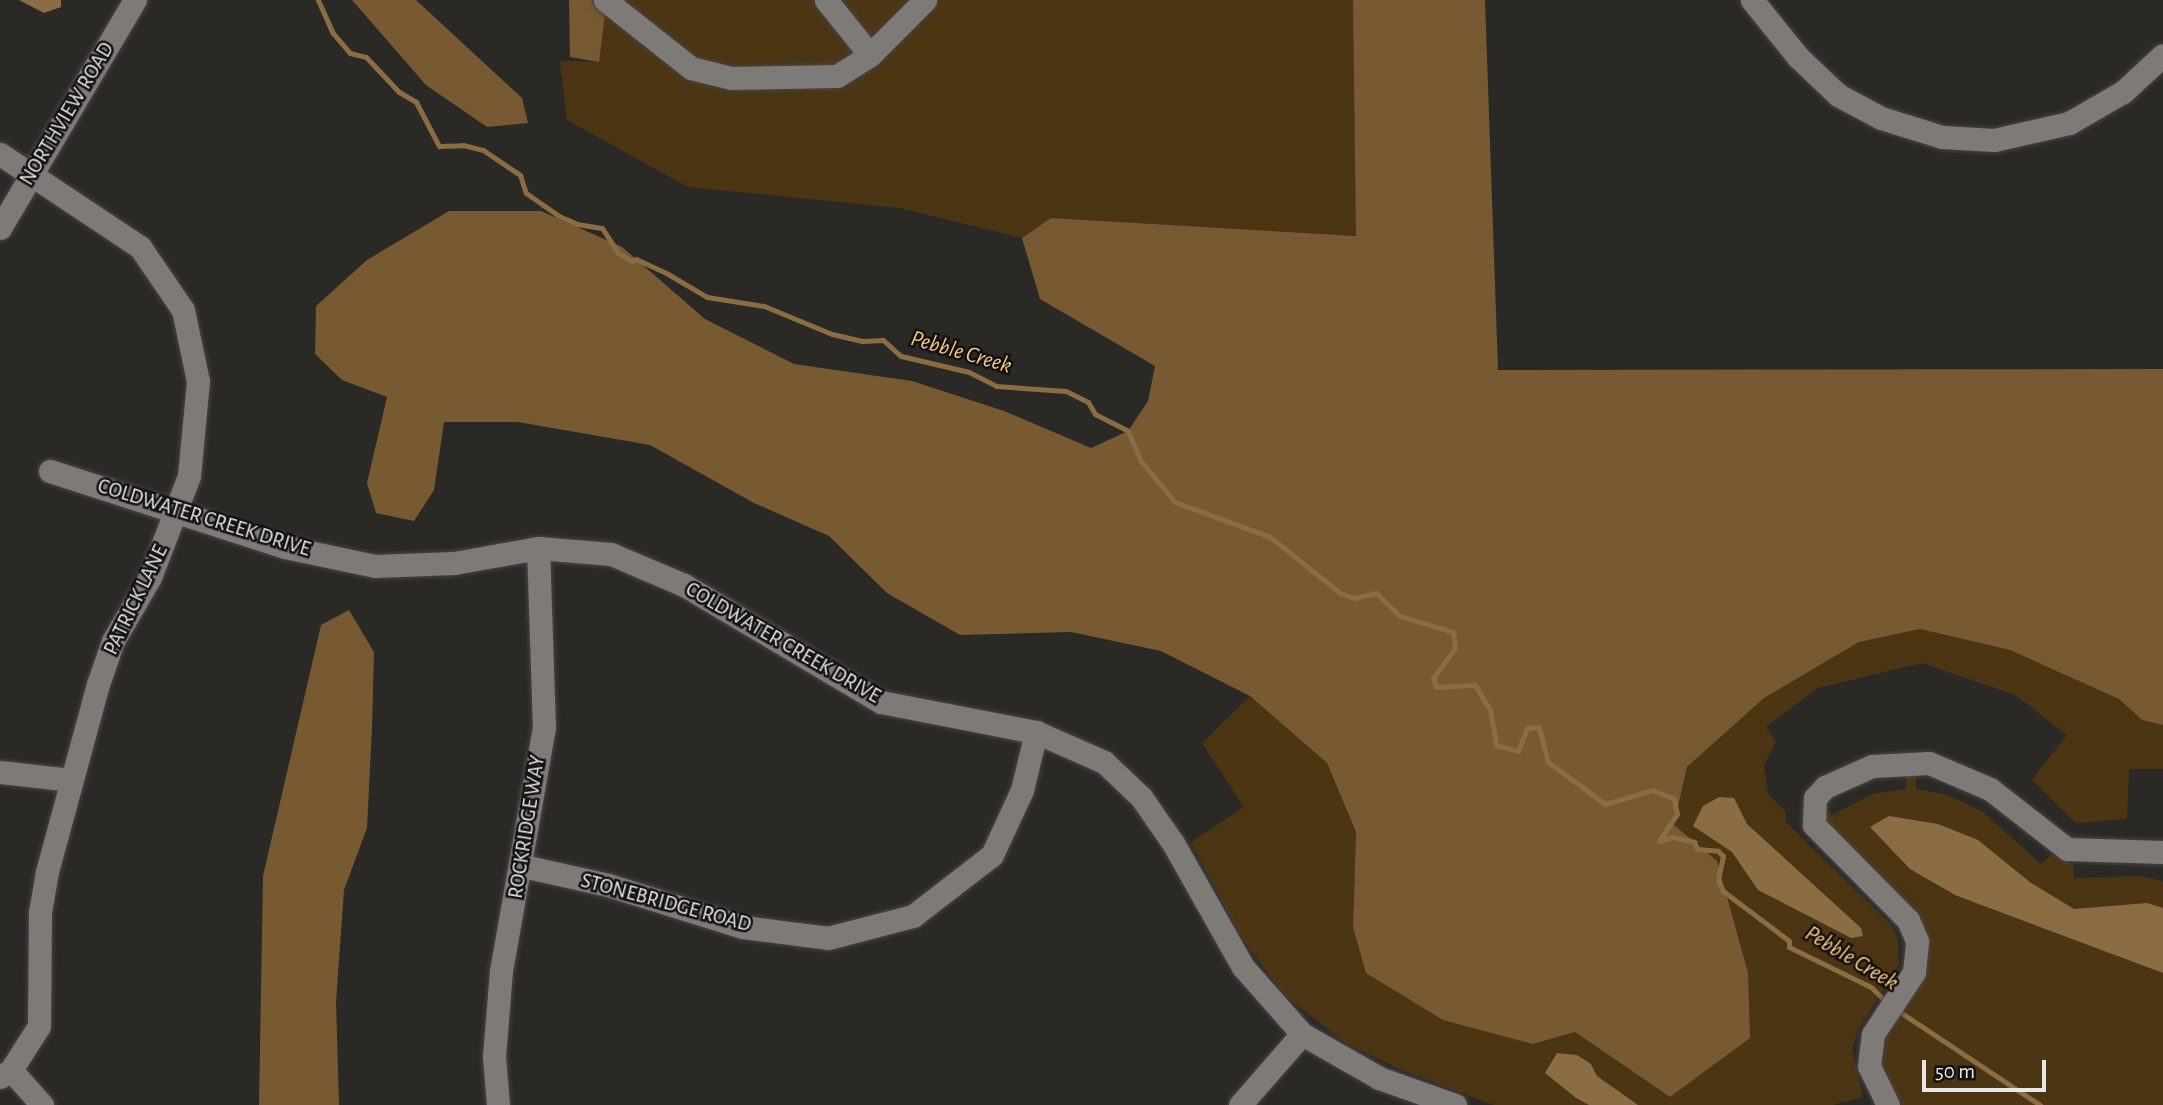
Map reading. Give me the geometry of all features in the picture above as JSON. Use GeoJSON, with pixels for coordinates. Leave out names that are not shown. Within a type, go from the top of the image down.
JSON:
{"type":"FeatureCollection","features":[{"type":"Feature","properties":{"kind":"street","name":"NORTHVIEW ROAD"},"geometry":{"type":"LineString","coordinates":[[0,228],[135,0]]}},
{"type":"Feature","properties":{"kind":"street"},"geometry":{"type":"LineString","coordinates":[[605,0],[691,68],[731,78],[837,76],[870,55],[925,0]]}},
{"type":"Feature","properties":{"kind":"street"},"geometry":{"type":"LineString","coordinates":[[826,0],[870,55]]}},
{"type":"Feature","properties":{"kind":"street"},"geometry":{"type":"LineString","coordinates":[[1752,0],[1798,57],[1838,95],[1891,122],[1942,137],[2006,139],[2069,123],[2123,92],[2163,55]]}},
{"type":"Feature","properties":{"kind":"street","name":"PATRICK LANE"},"geometry":{"type":"LineString","coordinates":[[0,154],[139,247],[183,310],[198,381],[194,443],[178,509],[150,577],[113,641],[71,780],[40,912],[39,1026],[5,1074]]}},
{"type":"Feature","properties":{"kind":"street","name":"COLDWATER CREEK DRIVE"},"geometry":{"type":"LineString","coordinates":[[50,471],[178,509],[285,547],[375,566],[454,563],[538,548],[611,554],[684,586],[881,702],[1035,732],[1104,762],[1142,797],[1174,844],[1243,967],[1302,1034],[1379,1078],[1455,1105]]}},
{"type":"Feature","properties":{"kind":"street","name":"ROCKRIDGE WAY"},"geometry":{"type":"LineString","coordinates":[[498,1105],[494,1056],[501,971],[523,866],[544,728],[538,548]]}},
{"type":"Feature","properties":{"kind":"street","name":"STONEBRIDGE ROAD"},"geometry":{"type":"LineString","coordinates":[[523,866],[608,885],[743,927],[828,938],[913,916],[992,855],[1022,790],[1035,732]]}},
{"type":"Feature","properties":{"kind":"street"},"geometry":{"type":"LineString","coordinates":[[1888,1105],[1869,1066],[1873,1034],[1914,972],[1917,941],[1908,920],[1814,825],[1815,798],[1825,787],[1872,766],[1929,763],[1990,789],[2067,849],[2163,852]]}},
{"type":"Feature","properties":{"kind":"street"},"geometry":{"type":"LineString","coordinates":[[0,772],[71,780]]}},
{"type":"Feature","properties":{"kind":"street"},"geometry":{"type":"LineString","coordinates":[[1240,1105],[1302,1034]]}},
{"type":"Feature","properties":{"kind":"street"},"geometry":{"type":"LineString","coordinates":[[5,1074],[42,1105]]}},
{"type":"Feature","properties":{"kind":"shaded area"},"geometry":{"type":"Polygon","coordinates":[[[19,0],[61,0],[61,7],[44,13],[19,0]]]}},
{"type":"Feature","properties":{"kind":"shaded area"},"geometry":{"type":"Polygon","coordinates":[[[352,0],[416,0],[522,98],[528,123],[487,127],[426,85],[352,0]]]}},
{"type":"Feature","properties":{"kind":"shaded area"},"geometry":{"type":"Polygon","coordinates":[[[569,0],[601,0],[605,14],[599,62],[570,57],[569,0]]]}},
{"type":"Feature","properties":{"kind":"shaded area"},"geometry":{"type":"Polygon","coordinates":[[[601,0],[1358,0],[1357,236],[1051,218],[1022,238],[900,208],[688,187],[567,120],[560,61],[598,62],[601,0]]]}},
{"type":"Feature","properties":{"kind":"shaded area"},"geometry":{"type":"Polygon","coordinates":[[[1353,0],[1485,0],[1498,370],[2163,369],[2163,725],[2142,720],[2119,699],[2010,650],[1920,629],[1859,642],[1764,698],[1687,767],[1674,825],[1717,861],[1748,973],[1750,1038],[1670,1097],[1575,1032],[1533,1044],[1443,1020],[1366,973],[1353,927],[1356,832],[1327,763],[1250,696],[1161,651],[1071,632],[960,635],[887,593],[829,536],[754,503],[650,445],[518,422],[444,422],[434,490],[414,521],[376,513],[367,483],[387,397],[342,380],[315,354],[316,306],[367,260],[449,211],[541,211],[622,247],[705,319],[794,364],[912,381],[1004,411],[1091,448],[1128,431],[1148,401],[1155,366],[1040,299],[1022,238],[1051,218],[1356,236],[1353,0]]]}},
{"type":"Feature","properties":{"kind":"shaded area"},"geometry":{"type":"Polygon","coordinates":[[[349,610],[374,652],[367,828],[344,890],[336,1002],[339,1105],[259,1105],[263,876],[321,625],[349,610]]]}},
{"type":"Feature","properties":{"kind":"shaded area"},"geometry":{"type":"Polygon","coordinates":[[[1920,629],[2010,650],[2119,699],[2142,720],[2163,725],[2163,769],[2129,769],[2127,819],[2076,823],[2032,780],[2067,735],[2015,695],[1922,663],[1818,688],[1766,727],[1776,742],[1764,765],[1768,794],[1786,812],[1785,821],[1891,925],[1898,938],[1899,965],[1859,1028],[1852,1049],[1863,1097],[1833,1105],[1638,1105],[1597,1076],[1591,1064],[1577,1055],[1557,1053],[1576,1098],[1589,1105],[1494,1105],[1402,1070],[1347,1044],[1285,996],[1240,935],[1191,842],[1244,807],[1202,743],[1250,696],[1327,763],[1356,832],[1353,927],[1533,1044],[1575,1032],[1670,1097],[1674,826],[1687,767],[1764,698],[1859,642],[1920,629]]]}},
{"type":"Feature","properties":{"kind":"shaded area"},"geometry":{"type":"Polygon","coordinates":[[[1915,774],[1916,789],[1948,795],[1983,812],[2041,864],[2052,854],[2073,865],[2074,878],[2140,876],[2163,881],[2163,1105],[1902,1105],[1880,1063],[1882,1041],[1925,971],[1925,928],[1911,907],[1825,820],[1826,808],[1832,815],[1873,794],[1906,789],[1906,775],[1915,774]]]}},
{"type":"Feature","properties":{"kind":"shaded area"},"geometry":{"type":"Polygon","coordinates":[[[1719,797],[1734,798],[1747,824],[1861,928],[1863,936],[1851,938],[1758,890],[1732,852],[1693,826],[1703,806],[1719,797]]]}},
{"type":"Feature","properties":{"kind":"shaded area"},"geometry":{"type":"Polygon","coordinates":[[[1889,816],[1938,824],[1978,840],[2031,883],[2074,909],[2147,903],[2163,908],[2163,973],[1955,895],[1910,869],[1870,827],[1889,816]]]}},
{"type":"Feature","properties":{"kind":"shaded area"},"geometry":{"type":"Polygon","coordinates":[[[1557,1053],[1577,1055],[1591,1064],[1597,1076],[1638,1105],[1589,1105],[1576,1098],[1545,1073],[1557,1053]]]}},
{"type":"Feature","properties":{"kind":"waterway","name":"Pebble Creek"},"geometry":{"type":"LineString","coordinates":[[318,0],[333,33],[350,53],[366,57],[399,92],[416,102],[439,146],[463,145],[483,150],[520,175],[526,193],[559,216],[577,224],[602,228],[618,253],[632,261],[636,259],[668,274],[707,297],[764,306],[832,334],[863,341],[883,340],[901,356],[969,372],[996,386],[1066,391],[1088,402],[1095,414],[1128,431],[1141,461],[1175,502],[1270,537],[1340,593],[1354,598],[1376,593],[1400,616],[1453,632],[1455,648],[1433,678],[1436,687],[1475,685],[1490,710],[1496,745],[1518,751],[1527,728],[1539,727],[1548,762],[1605,804],[1653,790],[1674,799],[1677,814],[1659,841],[1673,837],[1694,842],[1697,849],[1718,851],[1723,856],[1718,880],[1723,891],[1789,941],[1789,947],[1871,987],[1886,1002]]}},
{"type":"Feature","properties":{"kind":"waterway","name":"Pebble Creek"},"geometry":{"type":"LineString","coordinates":[[1897,1010],[2040,1105]]}}]}
